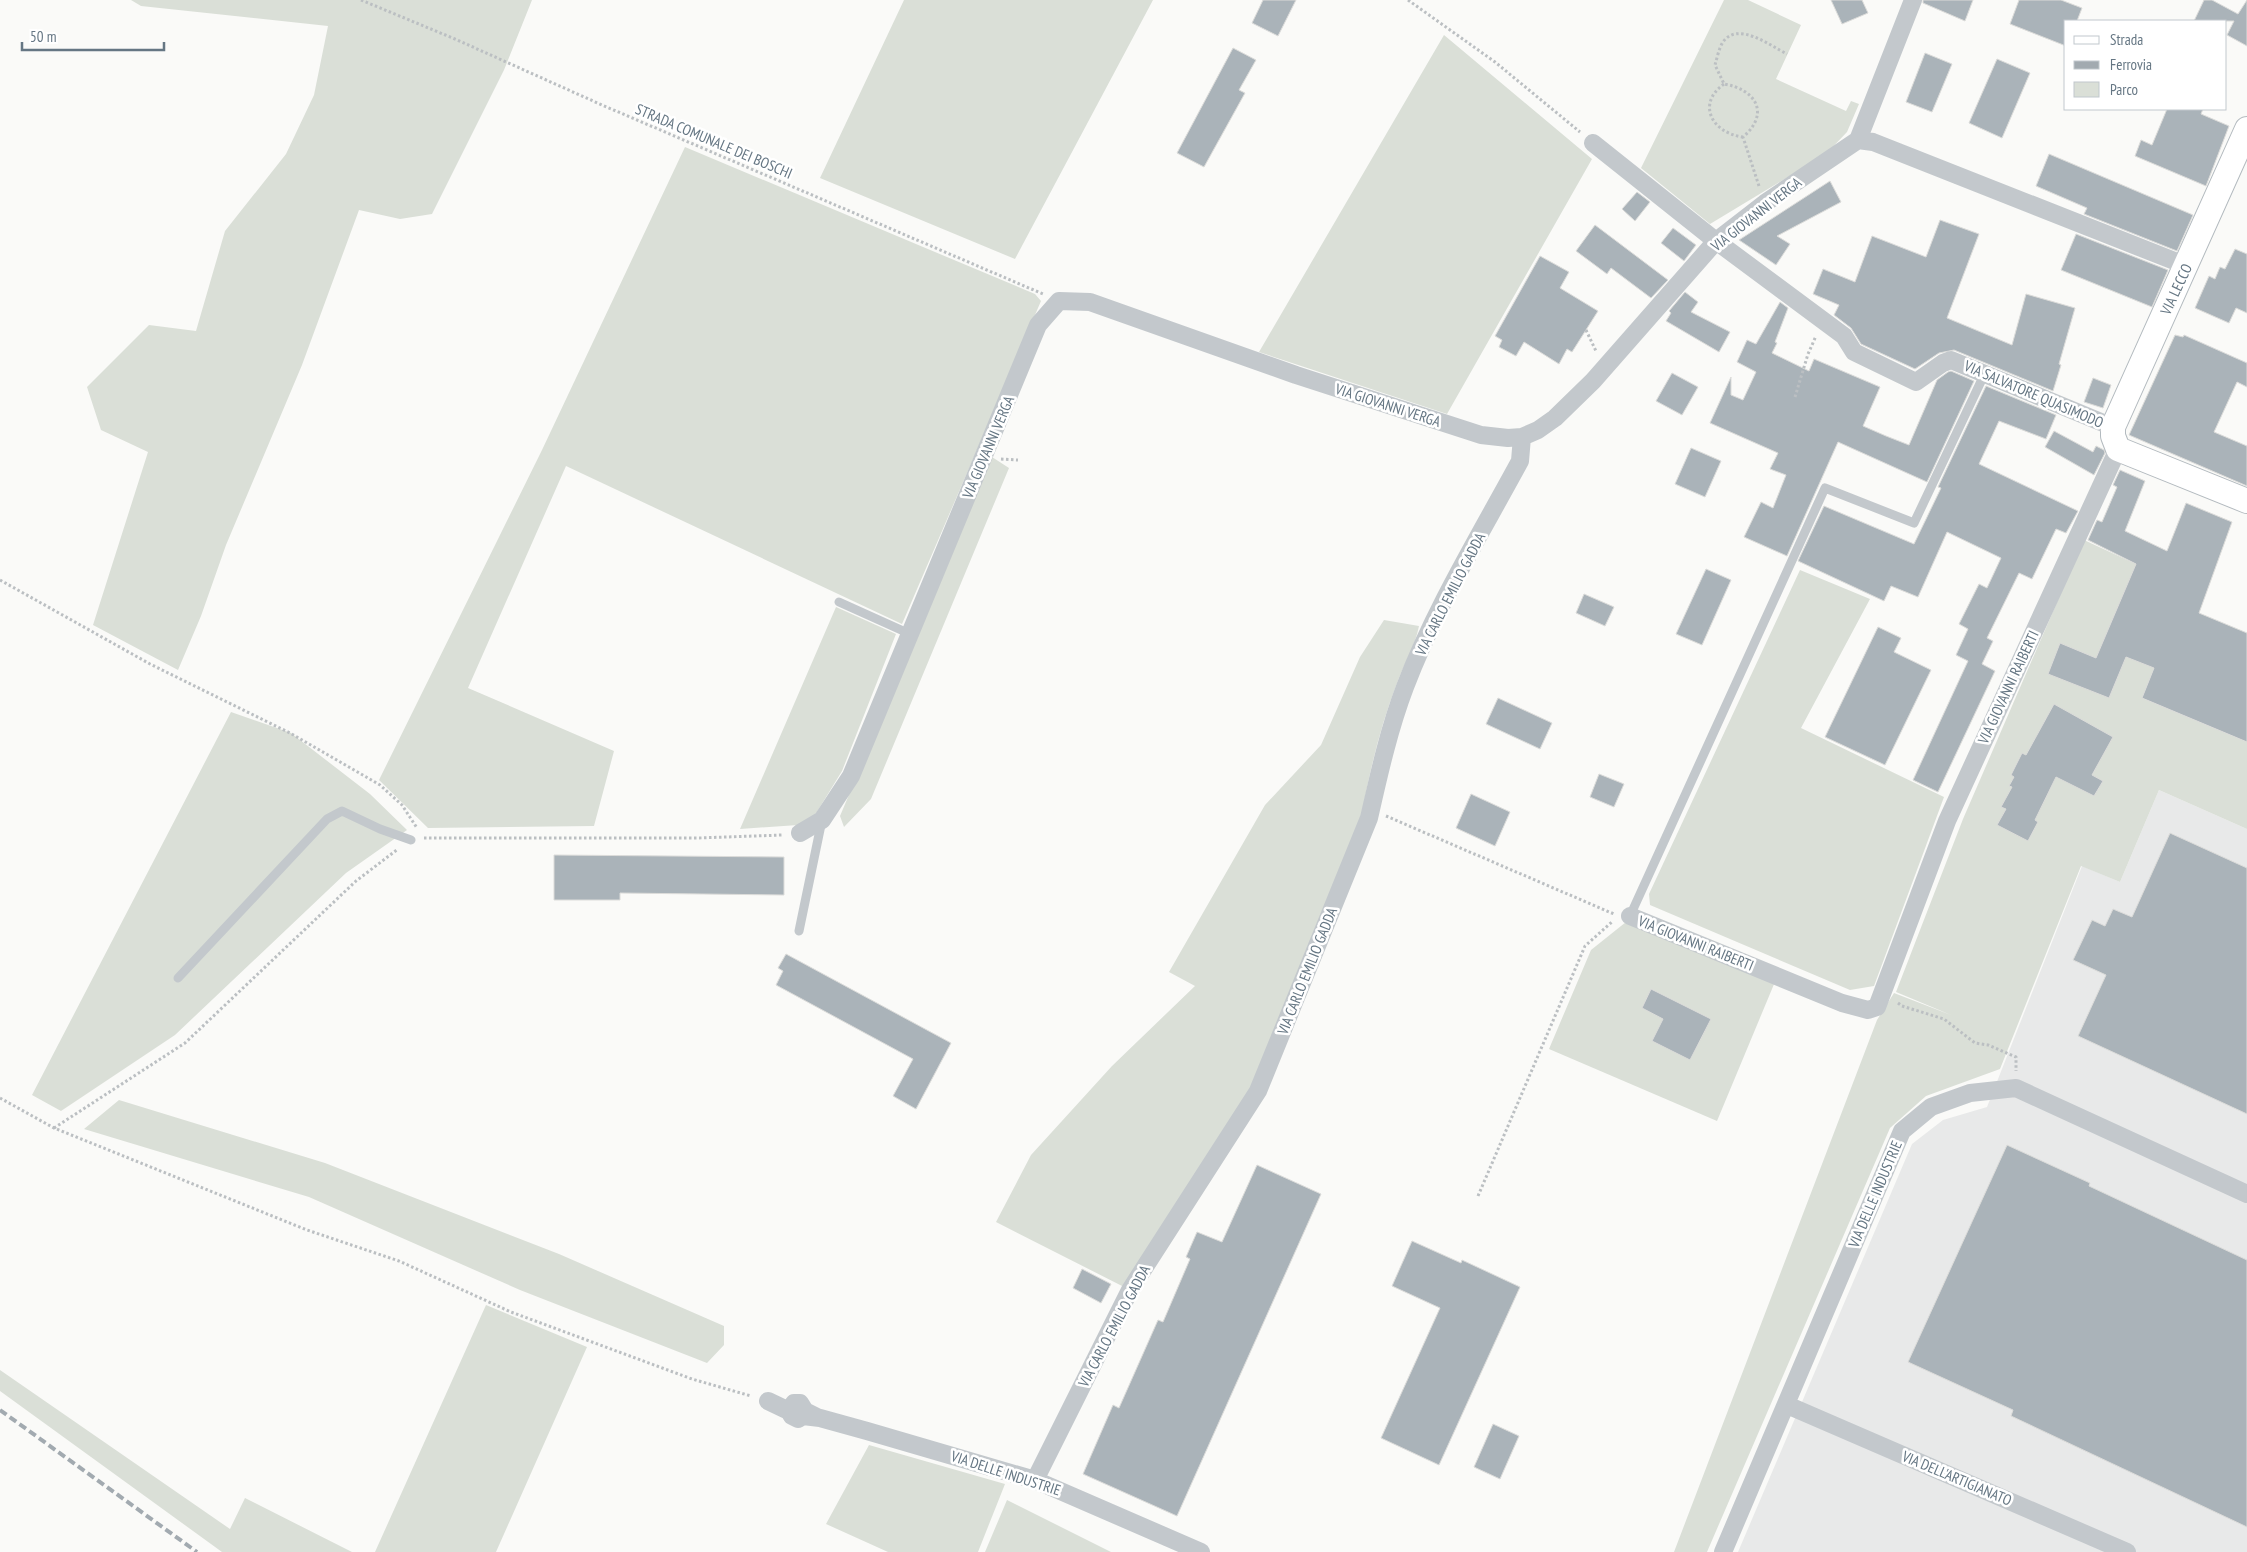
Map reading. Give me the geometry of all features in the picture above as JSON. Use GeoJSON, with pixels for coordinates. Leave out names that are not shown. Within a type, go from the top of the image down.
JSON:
{"type":"FeatureCollection","features":[{"type":"Feature","properties":{"kind":"street"},"geometry":{"type":"LineString","coordinates":[[1913,0],[1858,140],[1873,142],[2187,266]]}},
{"type":"Feature","properties":{"kind":"street","name":"VIA LECCO"},"geometry":{"type":"LineString","coordinates":[[2115,438],[2247,129]]}},
{"type":"Feature","properties":{"kind":"street","name":"VIA GIOVANNI VERGA"},"geometry":{"type":"LineString","coordinates":[[800,833],[822,820],[851,776],[1038,325],[1059,301],[1090,302],[1296,376],[1481,435],[1508,438],[1522,437],[1538,430],[1573,402],[1716,242],[1765,203],[1858,140]]}},
{"type":"Feature","properties":{"kind":"street","name":"VIA SALVATORE QUASIMODO"},"geometry":{"type":"LineString","coordinates":[[1593,143],[1716,242],[1844,336],[1854,352],[1916,382],[1943,363],[1951,360],[2115,438]]}},
{"type":"Feature","properties":{"kind":"street","name":"VIA CARLO EMILIO GADDA"},"geometry":{"type":"LineString","coordinates":[[1035,1480],[1130,1290],[1258,1091],[1372,810],[1377,778],[1405,688],[1431,626],[1520,461],[1522,437]]}},
{"type":"Feature","properties":{"kind":"street"},"geometry":{"type":"LineString","coordinates":[[2115,438],[2247,501]]}},
{"type":"Feature","properties":{"kind":"street","name":"VIA GIOVANNI RAIBERTI"},"geometry":{"type":"LineString","coordinates":[[1624,916],[1842,1002],[1868,1010],[1877,1007],[1946,821],[2115,438]]}},
{"type":"Feature","properties":{"kind":"street"},"geometry":{"type":"LineString","coordinates":[[2016,1088],[2247,1194]]}},
{"type":"Feature","properties":{"kind":"street","name":"VIA DELLE INDUSTRIE"},"geometry":{"type":"LineString","coordinates":[[1723,1552],[1902,1132],[1931,1107],[1970,1093],[2016,1088]]}},
{"type":"Feature","properties":{"kind":"street","name":"VIA DELL'ARTIGIANATO"},"geometry":{"type":"LineString","coordinates":[[1787,1405],[2127,1552]]}},
{"type":"Feature","properties":{"kind":"street","name":"VIA DELLE INDUSTRIE"},"geometry":{"type":"LineString","coordinates":[[794,1410],[1035,1480],[1201,1552]]}},
{"type":"Feature","properties":{"kind":"lane","name":"VIA GIOVANNI RAIBERTI"},"geometry":{"type":"LineString","coordinates":[[1624,916],[1825,488],[1914,523],[1984,375]]}},
{"type":"Feature","properties":{"kind":"lane"},"geometry":{"type":"LineString","coordinates":[[839,602],[910,634]]}},
{"type":"Feature","properties":{"kind":"lane"},"geometry":{"type":"LineString","coordinates":[[178,978],[327,819],[342,811],[380,830],[411,840]]}},
{"type":"Feature","properties":{"kind":"lane"},"geometry":{"type":"LineString","coordinates":[[799,931],[822,820]]}},
{"type":"Feature","properties":{"kind":"path","name":"STRADA COMUNALE DEI BOSCHI"},"geometry":{"type":"LineString","coordinates":[[360,0],[455,39],[602,105],[1059,301]]}},
{"type":"Feature","properties":{"kind":"path"},"geometry":{"type":"LineString","coordinates":[[1408,0],[1495,62],[1593,143]]}},
{"type":"Feature","properties":{"kind":"path"},"geometry":{"type":"LineString","coordinates":[[1724,84],[1715,65],[1722,43],[1732,34],[1742,32],[1787,54]]}},
{"type":"Feature","properties":{"kind":"path"},"geometry":{"type":"LineString","coordinates":[[1724,84],[1739,86],[1756,103],[1756,119],[1751,130],[1743,137],[1724,132],[1712,117],[1709,109],[1711,99],[1716,90],[1724,84]]}},
{"type":"Feature","properties":{"kind":"path"},"geometry":{"type":"LineString","coordinates":[[1743,137],[1765,203]]}},
{"type":"Feature","properties":{"kind":"path"},"geometry":{"type":"LineString","coordinates":[[1795,397],[1808,354],[1824,320]]}},
{"type":"Feature","properties":{"kind":"path"},"geometry":{"type":"LineString","coordinates":[[0,580],[150,664],[290,733],[380,785],[402,805],[414,821],[421,838]]}},
{"type":"Feature","properties":{"kind":"path"},"geometry":{"type":"LineString","coordinates":[[1372,810],[1624,916],[1586,946],[1478,1196]]}},
{"type":"Feature","properties":{"kind":"path"},"geometry":{"type":"LineString","coordinates":[[54,1128],[185,1043],[356,881],[411,840],[421,838],[764,838],[800,833]]}},
{"type":"Feature","properties":{"kind":"path"},"geometry":{"type":"LineString","coordinates":[[1884,992],[1902,1006],[1944,1019],[1975,1043],[1988,1045],[2016,1057],[2016,1088]]}},
{"type":"Feature","properties":{"kind":"path"},"geometry":{"type":"LineString","coordinates":[[0,1098],[54,1128],[307,1230],[398,1261],[511,1312],[692,1379],[794,1410]]}},
{"type":"Feature","properties":{"kind":"shaded area"},"geometry":{"type":"Polygon","coordinates":[[[2159,790],[2247,829],[2247,1552],[1738,1552],[1912,1144],[1943,1120],[1987,1107],[2082,866],[2120,882],[2159,790]]]}},
{"type":"Feature","properties":{"kind":"green space"},"geometry":{"type":"Polygon","coordinates":[[[131,0],[532,0],[504,70],[432,214],[400,219],[359,210],[302,365],[226,545],[201,616],[178,670],[93,625],[148,452],[101,430],[87,387],[149,325],[196,331],[225,231],[286,154],[314,95],[328,26],[141,6],[131,0]]]}},
{"type":"Feature","properties":{"kind":"green space"},"geometry":{"type":"Polygon","coordinates":[[[904,0],[1153,0],[1015,259],[820,178],[904,0]]]}},
{"type":"Feature","properties":{"kind":"green space"},"geometry":{"type":"Polygon","coordinates":[[[1724,0],[1748,0],[1801,25],[1776,79],[1846,111],[1851,101],[1859,104],[1847,132],[1826,154],[1710,224],[1641,168],[1724,0]]]}},
{"type":"Feature","properties":{"kind":"green space"},"geometry":{"type":"Polygon","coordinates":[[[1444,35],[1592,159],[1447,414],[1259,352],[1444,35]]]}},
{"type":"Feature","properties":{"kind":"green space"},"geometry":{"type":"Polygon","coordinates":[[[685,147],[1035,294],[1041,301],[902,624],[566,466],[468,688],[614,751],[594,826],[428,828],[379,780],[542,450],[685,147]]]}},
{"type":"Feature","properties":{"kind":"green space"},"geometry":{"type":"Polygon","coordinates":[[[992,457],[1009,468],[871,799],[844,827],[840,816],[992,457]]]}},
{"type":"Feature","properties":{"kind":"green space"},"geometry":{"type":"Polygon","coordinates":[[[2084,540],[2136,564],[2154,668],[2142,698],[2247,742],[2247,829],[2159,790],[2120,882],[2081,866],[2000,1069],[1926,1096],[1890,1128],[1707,1552],[1674,1552],[1877,1020],[1894,993],[1951,1015],[1896,992],[1963,819],[2084,540]]]}},
{"type":"Feature","properties":{"kind":"green space"},"geometry":{"type":"Polygon","coordinates":[[[1800,570],[1870,599],[1801,728],[1944,797],[1874,986],[1850,990],[1650,905],[1649,894],[1800,570]]]}},
{"type":"Feature","properties":{"kind":"green space"},"geometry":{"type":"Polygon","coordinates":[[[836,607],[896,634],[842,771],[815,815],[798,825],[740,829],[836,607]]]}},
{"type":"Feature","properties":{"kind":"green space"},"geometry":{"type":"Polygon","coordinates":[[[1384,620],[1419,626],[1415,641],[1386,714],[1372,763],[1362,813],[1249,1094],[1126,1288],[996,1222],[1031,1155],[1112,1066],[1195,986],[1169,972],[1265,805],[1321,745],[1360,657],[1384,620]]]}},
{"type":"Feature","properties":{"kind":"green space"},"geometry":{"type":"Polygon","coordinates":[[[231,712],[291,733],[370,794],[407,830],[346,873],[175,1035],[61,1111],[32,1095],[231,712]]]}},
{"type":"Feature","properties":{"kind":"green space"},"geometry":{"type":"Polygon","coordinates":[[[1636,914],[1777,977],[1717,1121],[1549,1049],[1591,950],[1636,914]]]}},
{"type":"Feature","properties":{"kind":"green space"},"geometry":{"type":"Polygon","coordinates":[[[119,1100],[325,1163],[559,1254],[724,1326],[724,1345],[707,1363],[520,1290],[309,1197],[84,1129],[119,1100]]]}},
{"type":"Feature","properties":{"kind":"green space"},"geometry":{"type":"Polygon","coordinates":[[[486,1305],[587,1347],[496,1552],[375,1552],[486,1305]]]}},
{"type":"Feature","properties":{"kind":"green space"},"geometry":{"type":"Polygon","coordinates":[[[0,1370],[230,1529],[245,1498],[352,1552],[222,1552],[0,1391],[0,1370]]]}},
{"type":"Feature","properties":{"kind":"green space"},"geometry":{"type":"Polygon","coordinates":[[[869,1445],[1005,1484],[978,1552],[888,1552],[826,1524],[869,1445]]]}},
{"type":"Feature","properties":{"kind":"green space"},"geometry":{"type":"Polygon","coordinates":[[[1007,1500],[1111,1552],[985,1552],[1007,1500]]]}},
{"type":"Feature","properties":{"kind":"building"},"geometry":{"type":"Polygon","coordinates":[[[1263,0],[1296,0],[1278,36],[1252,23],[1263,0]]]}},
{"type":"Feature","properties":{"kind":"building"},"geometry":{"type":"Polygon","coordinates":[[[1831,0],[1862,0],[1868,13],[1842,24],[1831,0]]]}},
{"type":"Feature","properties":{"kind":"building"},"geometry":{"type":"Polygon","coordinates":[[[1923,0],[1973,0],[1965,21],[1923,3],[1923,0]]]}},
{"type":"Feature","properties":{"kind":"building"},"geometry":{"type":"Polygon","coordinates":[[[2019,0],[2061,0],[2082,8],[2077,20],[2064,20],[2064,45],[2010,24],[2019,0]]]}},
{"type":"Feature","properties":{"kind":"building"},"geometry":{"type":"Polygon","coordinates":[[[2204,0],[2212,0],[2238,14],[2247,0],[2247,46],[2227,35],[2234,21],[2194,20],[2204,0]]]}},
{"type":"Feature","properties":{"kind":"building"},"geometry":{"type":"Polygon","coordinates":[[[1233,48],[1256,60],[1239,90],[1245,93],[1204,167],[1177,153],[1233,48]]]}},
{"type":"Feature","properties":{"kind":"building"},"geometry":{"type":"Polygon","coordinates":[[[1925,53],[1952,64],[1932,112],[1906,102],[1925,53]]]}},
{"type":"Feature","properties":{"kind":"building"},"geometry":{"type":"Polygon","coordinates":[[[1997,59],[2030,73],[2002,138],[1969,123],[1997,59]]]}},
{"type":"Feature","properties":{"kind":"building"},"geometry":{"type":"Polygon","coordinates":[[[2167,110],[2203,110],[2201,114],[2229,126],[2206,186],[2135,156],[2141,140],[2152,145],[2167,110]]]}},
{"type":"Feature","properties":{"kind":"building"},"geometry":{"type":"Polygon","coordinates":[[[2049,154],[2193,215],[2177,251],[2084,214],[2087,208],[2036,186],[2049,154]]]}},
{"type":"Feature","properties":{"kind":"building"},"geometry":{"type":"Polygon","coordinates":[[[1830,181],[1841,202],[1777,236],[1790,244],[1776,265],[1739,240],[1830,181]]]}},
{"type":"Feature","properties":{"kind":"building"},"geometry":{"type":"Polygon","coordinates":[[[1637,192],[1650,202],[1635,221],[1622,209],[1637,192]]]}},
{"type":"Feature","properties":{"kind":"building"},"geometry":{"type":"Polygon","coordinates":[[[1940,220],[1979,234],[1947,318],[2012,345],[2026,294],[2075,308],[2053,391],[1954,350],[1939,353],[1915,369],[1861,344],[1851,328],[1834,315],[1839,305],[1813,294],[1823,269],[1855,282],[1872,236],[1926,257],[1940,220]]]}},
{"type":"Feature","properties":{"kind":"building"},"geometry":{"type":"Polygon","coordinates":[[[1595,225],[1668,280],[1651,298],[1611,268],[1607,274],[1576,251],[1595,225]]]}},
{"type":"Feature","properties":{"kind":"building"},"geometry":{"type":"Polygon","coordinates":[[[1673,228],[1696,245],[1684,261],[1661,243],[1673,228]]]}},
{"type":"Feature","properties":{"kind":"building"},"geometry":{"type":"Polygon","coordinates":[[[2076,234],[2168,270],[2152,307],[2061,270],[2076,234]]]}},
{"type":"Feature","properties":{"kind":"building"},"geometry":{"type":"Polygon","coordinates":[[[2235,249],[2247,254],[2247,313],[2236,308],[2229,323],[2195,308],[2209,276],[2215,279],[2220,267],[2225,269],[2235,249]]]}},
{"type":"Feature","properties":{"kind":"building"},"geometry":{"type":"Polygon","coordinates":[[[1540,256],[1569,272],[1560,288],[1598,311],[1572,352],[1567,349],[1559,364],[1524,342],[1516,356],[1499,347],[1502,340],[1495,336],[1540,256]]]}},
{"type":"Feature","properties":{"kind":"building"},"geometry":{"type":"Polygon","coordinates":[[[1685,292],[1698,302],[1691,312],[1730,332],[1719,352],[1666,321],[1671,313],[1669,311],[1685,292]]]}},
{"type":"Feature","properties":{"kind":"building"},"geometry":{"type":"Polygon","coordinates":[[[1780,302],[1788,308],[1772,353],[1809,371],[1814,359],[1880,387],[1863,426],[1886,436],[1909,445],[1937,380],[1948,372],[1951,371],[1974,381],[1927,482],[1838,442],[1787,556],[1744,537],[1761,502],[1773,508],[1786,475],[1770,469],[1778,453],[1710,423],[1731,377],[1731,395],[1743,400],[1756,372],[1737,362],[1747,340],[1756,344],[1780,302]]]}},
{"type":"Feature","properties":{"kind":"building"},"geometry":{"type":"Polygon","coordinates":[[[2175,335],[2183,337],[2184,335],[2247,363],[2247,387],[2237,382],[2214,432],[2247,446],[2247,486],[2129,435],[2175,335]]]}},
{"type":"Feature","properties":{"kind":"building"},"geometry":{"type":"Polygon","coordinates":[[[1672,373],[1698,387],[1682,415],[1656,401],[1672,373]]]}},
{"type":"Feature","properties":{"kind":"building"},"geometry":{"type":"Polygon","coordinates":[[[2093,378],[2111,385],[2103,408],[2084,402],[2093,378]]]}},
{"type":"Feature","properties":{"kind":"building"},"geometry":{"type":"Polygon","coordinates":[[[1986,386],[2056,415],[2046,439],[1999,421],[1979,464],[2078,511],[2066,533],[2056,529],[2032,579],[2019,573],[1987,638],[1993,641],[1982,664],[1995,671],[1938,792],[1913,780],[1968,661],[1956,655],[1968,629],[1959,624],[1979,584],[1987,588],[2001,558],[1947,532],[1918,597],[1891,586],[1884,601],[1798,561],[1824,506],[1914,544],[1941,488],[1938,487],[1986,386]]]}},
{"type":"Feature","properties":{"kind":"building"},"geometry":{"type":"Polygon","coordinates":[[[2054,431],[2093,452],[2096,446],[2104,450],[2105,453],[2094,475],[2045,447],[2054,431]]]}},
{"type":"Feature","properties":{"kind":"building"},"geometry":{"type":"Polygon","coordinates":[[[1691,448],[1721,461],[1705,497],[1675,484],[1691,448]]]}},
{"type":"Feature","properties":{"kind":"building"},"geometry":{"type":"Polygon","coordinates":[[[2120,470],[2145,481],[2125,531],[2167,551],[2186,503],[2232,522],[2199,613],[2247,633],[2247,742],[2142,698],[2154,668],[2126,657],[2109,698],[2048,674],[2060,643],[2096,658],[2136,564],[2088,540],[2097,520],[2102,522],[2117,487],[2113,485],[2120,470]]]}},
{"type":"Feature","properties":{"kind":"building"},"geometry":{"type":"Polygon","coordinates":[[[1706,569],[1731,580],[1702,645],[1676,634],[1706,569]]]}},
{"type":"Feature","properties":{"kind":"building"},"geometry":{"type":"Polygon","coordinates":[[[1584,594],[1614,607],[1605,626],[1576,613],[1584,594]]]}},
{"type":"Feature","properties":{"kind":"building"},"geometry":{"type":"Polygon","coordinates":[[[1878,627],[1901,638],[1894,652],[1931,670],[1885,765],[1825,737],[1878,627]]]}},
{"type":"Feature","properties":{"kind":"building"},"geometry":{"type":"Polygon","coordinates":[[[1498,698],[1552,723],[1540,749],[1486,724],[1498,698]]]}},
{"type":"Feature","properties":{"kind":"building"},"geometry":{"type":"Polygon","coordinates":[[[2054,704],[2113,737],[2092,775],[2103,781],[2094,796],[2056,777],[2035,820],[2038,822],[2028,841],[1997,825],[2006,809],[2001,807],[2012,787],[2009,786],[2014,777],[2011,775],[2022,753],[2026,755],[2054,704]]]}},
{"type":"Feature","properties":{"kind":"building"},"geometry":{"type":"Polygon","coordinates":[[[1599,774],[1624,784],[1614,807],[1590,797],[1599,774]]]}},
{"type":"Feature","properties":{"kind":"building"},"geometry":{"type":"Polygon","coordinates":[[[1471,794],[1510,812],[1495,846],[1456,828],[1471,794]]]}},
{"type":"Feature","properties":{"kind":"building"},"geometry":{"type":"Polygon","coordinates":[[[2170,833],[2247,868],[2247,1114],[2078,1036],[2106,975],[2073,960],[2092,920],[2105,926],[2113,909],[2132,917],[2170,833]]]}},
{"type":"Feature","properties":{"kind":"building"},"geometry":{"type":"Polygon","coordinates":[[[554,855],[784,857],[784,895],[620,893],[620,900],[554,900],[554,855]]]}},
{"type":"Feature","properties":{"kind":"building"},"geometry":{"type":"Polygon","coordinates":[[[786,954],[951,1043],[916,1109],[893,1096],[913,1059],[776,985],[783,971],[778,968],[786,954]]]}},
{"type":"Feature","properties":{"kind":"building"},"geometry":{"type":"Polygon","coordinates":[[[1651,989],[1711,1019],[1690,1060],[1652,1041],[1663,1019],[1642,1008],[1651,989]]]}},
{"type":"Feature","properties":{"kind":"building"},"geometry":{"type":"Polygon","coordinates":[[[2007,1145],[2090,1183],[2089,1186],[2247,1260],[2247,1527],[2011,1416],[2013,1410],[1908,1362],[2007,1145]]]}},
{"type":"Feature","properties":{"kind":"building"},"geometry":{"type":"Polygon","coordinates":[[[1257,1165],[1321,1194],[1177,1516],[1083,1474],[1113,1405],[1119,1408],[1158,1320],[1163,1322],[1190,1259],[1186,1257],[1197,1232],[1222,1242],[1257,1165]]]}},
{"type":"Feature","properties":{"kind":"building"},"geometry":{"type":"Polygon","coordinates":[[[1412,1241],[1461,1263],[1462,1260],[1520,1287],[1439,1465],[1381,1438],[1440,1308],[1392,1286],[1412,1241]]]}},
{"type":"Feature","properties":{"kind":"building"},"geometry":{"type":"Polygon","coordinates":[[[1082,1269],[1111,1284],[1101,1303],[1073,1288],[1082,1269]]]}},
{"type":"Feature","properties":{"kind":"building"},"geometry":{"type":"Polygon","coordinates":[[[1493,1424],[1519,1436],[1500,1479],[1474,1467],[1493,1424]]]}},
{"type":"Feature","properties":{"kind":"railway"},"geometry":{"type":"LineString","coordinates":[[0,1410],[197,1552]]}}]}
